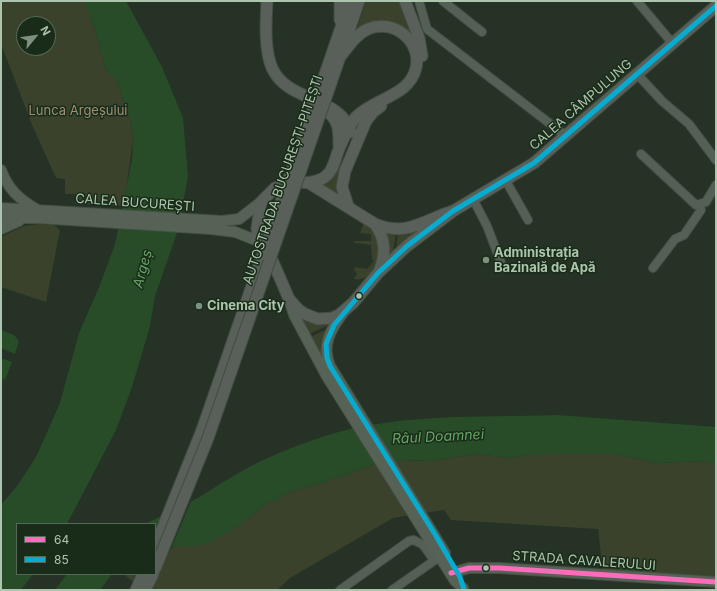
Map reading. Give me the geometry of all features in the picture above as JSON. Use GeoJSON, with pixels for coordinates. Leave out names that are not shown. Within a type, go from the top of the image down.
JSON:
{"type":"FeatureCollection","features":[{"type":"Feature","properties":{"kind":"highway"},"geometry":{"type":"LineString","coordinates":[[262,1],[263,48],[265,61],[271,75],[286,91],[326,111],[333,117],[339,127],[339,148]]}},
{"type":"Feature","properties":{"kind":"highway"},"geometry":{"type":"LineString","coordinates":[[267,1],[268,50],[275,73],[283,83],[292,90],[334,109],[346,120],[349,127],[352,144],[342,187],[348,206]]}},
{"type":"Feature","properties":{"kind":"highway"},"geometry":{"type":"LineString","coordinates":[[339,33],[340,1]]}},
{"type":"Feature","properties":{"kind":"highway","name":"AUTOSTRADA BUCUREȘTI-PITEȘTI"},"geometry":{"type":"LineString","coordinates":[[156,567],[182,506],[215,419],[327,81],[339,33],[350,1]]}},
{"type":"Feature","properties":{"kind":"highway","name":"AUTOSTRADA BUCUREȘTI-PITEȘTI"},"geometry":{"type":"LineString","coordinates":[[156,545],[202,430],[327,81],[340,57],[359,1]]}},
{"type":"Feature","properties":{"kind":"highway"},"geometry":{"type":"LineString","coordinates":[[348,164],[371,114],[407,91],[415,82],[420,72],[422,61],[421,47],[405,1]]}},
{"type":"Feature","properties":{"kind":"highway","name":"CALEA CÂMPULUNG"},"geometry":{"type":"LineString","coordinates":[[344,312],[367,288],[378,273],[407,246],[453,211],[506,181],[534,163],[716,6]]}},
{"type":"Feature","properties":{"kind":"highway"},"geometry":{"type":"LineString","coordinates":[[334,109],[354,111],[397,93],[412,78],[416,62],[411,43],[403,33],[385,26],[377,26],[360,33],[340,57]]}},
{"type":"Feature","properties":{"kind":"highway"},"geometry":{"type":"LineString","coordinates":[[310,183],[327,176],[349,127],[356,118],[371,105]]}},
{"type":"Feature","properties":{"kind":"highway","name":"CALEA CÂMPULUNG"},"geometry":{"type":"LineString","coordinates":[[261,202],[271,191],[287,182],[293,181],[310,183],[375,224],[386,228],[407,228],[453,211]]}},
{"type":"Feature","properties":{"kind":"highway"},"geometry":{"type":"LineString","coordinates":[[261,202],[258,216],[258,241],[273,262],[289,299],[299,310],[312,317],[332,318],[344,312]]}},
{"type":"Feature","properties":{"kind":"highway"},"geometry":{"type":"LineString","coordinates":[[375,224],[381,234],[384,246],[383,261],[378,273]]}},
{"type":"Feature","properties":{"kind":"highway"},"geometry":{"type":"LineString","coordinates":[[136,590],[143,575]]}},
{"type":"Feature","properties":{"kind":"highway"},"geometry":{"type":"LineString","coordinates":[[145,590],[152,575]]}},
{"type":"Feature","properties":{"kind":"main road"},"geometry":{"type":"LineString","coordinates":[[1,170],[6,183],[16,195],[38,210]]}},
{"type":"Feature","properties":{"kind":"main road","name":"CALEA BUCUREȘTI"},"geometry":{"type":"LineString","coordinates":[[212,225],[239,218],[261,202]]}},
{"type":"Feature","properties":{"kind":"main road","name":"CALEA BUCUREȘTI"},"geometry":{"type":"LineString","coordinates":[[1,208],[38,210],[64,215],[212,225],[258,241]]}},
{"type":"Feature","properties":{"kind":"main road","name":"CALEA BUCUREȘTI"},"geometry":{"type":"LineString","coordinates":[[1,218],[27,218],[64,215]]}},
{"type":"Feature","properties":{"kind":"main road"},"geometry":{"type":"LineString","coordinates":[[1,229],[27,218]]}},
{"type":"Feature","properties":{"kind":"main road"},"geometry":{"type":"LineString","coordinates":[[289,299],[300,327],[432,537],[440,556],[453,572],[463,589]]}},
{"type":"Feature","properties":{"kind":"main road"},"geometry":{"type":"LineString","coordinates":[[344,312],[329,335],[326,351],[330,366],[349,405]]}},
{"type":"Feature","properties":{"kind":"main road","name":"STRADA CAVALERULUI"},"geometry":{"type":"LineString","coordinates":[[453,572],[469,568],[499,568],[716,582]]}},
{"type":"Feature","properties":{"kind":"street"},"geometry":{"type":"LineString","coordinates":[[419,1],[427,29],[566,136]]}},
{"type":"Feature","properties":{"kind":"street"},"geometry":{"type":"LineString","coordinates":[[443,1],[482,32]]}},
{"type":"Feature","properties":{"kind":"street"},"geometry":{"type":"LineString","coordinates":[[637,1],[673,44]]}},
{"type":"Feature","properties":{"kind":"street"},"geometry":{"type":"LineString","coordinates":[[638,74],[662,101],[689,124],[716,160]]}},
{"type":"Feature","properties":{"kind":"street"},"geometry":{"type":"LineString","coordinates":[[641,154],[692,203],[700,204],[706,202],[716,185]]}},
{"type":"Feature","properties":{"kind":"street"},"geometry":{"type":"LineString","coordinates":[[506,181],[528,220]]}},
{"type":"Feature","properties":{"kind":"street"},"geometry":{"type":"LineString","coordinates":[[473,199],[487,226],[503,268]]}},
{"type":"Feature","properties":{"kind":"street"},"geometry":{"type":"LineString","coordinates":[[653,268],[675,239],[684,235],[701,210],[700,204]]}},
{"type":"Feature","properties":{"kind":"street"},"geometry":{"type":"LineString","coordinates":[[340,590],[409,541],[414,540],[440,556],[392,590]]}},
{"type":"Feature","properties":{"kind":"green space","name":"Lunca Argeșului"},"geometry":{"type":"Polygon","coordinates":[[[1,1],[84,1],[94,27],[106,70],[117,81],[130,119],[133,139],[124,206],[75,204],[76,194],[65,194],[65,179],[56,178],[33,127],[1,44],[1,1]]]}},
{"type":"Feature","properties":{"kind":"green space"},"geometry":{"type":"Polygon","coordinates":[[[366,1],[404,1],[419,52],[389,25],[354,37],[366,1]]]}},
{"type":"Feature","properties":{"kind":"green space"},"geometry":{"type":"Polygon","coordinates":[[[336,168],[340,170],[337,185],[338,194],[322,184],[333,177],[336,168]]]}},
{"type":"Feature","properties":{"kind":"green space"},"geometry":{"type":"Polygon","coordinates":[[[362,220],[374,231],[377,238],[378,254],[373,270],[368,276],[362,279],[354,279],[357,273],[354,271],[355,267],[367,269],[374,261],[372,259],[371,245],[354,243],[354,241],[371,241],[371,234],[360,233],[363,225],[362,220]]]}},
{"type":"Feature","properties":{"kind":"green space"},"geometry":{"type":"Polygon","coordinates":[[[39,224],[54,225],[60,230],[46,302],[1,287],[1,237],[24,226],[39,224]]]}},
{"type":"Feature","properties":{"kind":"green space"},"geometry":{"type":"Polygon","coordinates":[[[422,228],[396,250],[398,233],[422,228]]]}},
{"type":"Feature","properties":{"kind":"green space"},"geometry":{"type":"Polygon","coordinates":[[[385,230],[396,233],[393,253],[389,257],[385,230]]]}},
{"type":"Feature","properties":{"kind":"green space"},"geometry":{"type":"Polygon","coordinates":[[[295,314],[329,323],[327,326],[307,335],[295,314]]]}},
{"type":"Feature","properties":{"kind":"green space"},"geometry":{"type":"Polygon","coordinates":[[[325,330],[321,344],[323,360],[308,338],[325,330]]]}},
{"type":"Feature","properties":{"kind":"green space"},"geometry":{"type":"Polygon","coordinates":[[[475,454],[510,458],[532,454],[617,454],[656,463],[705,461],[716,464],[716,586],[604,580],[598,529],[451,520],[444,510],[393,518],[290,578],[277,590],[145,590],[124,575],[156,575],[156,553],[177,546],[198,546],[210,541],[238,526],[265,505],[292,491],[325,482],[374,464],[405,460],[431,461],[475,454]]]}},
{"type":"Feature","properties":{"kind":"water","name":"Argeș"},"geometry":{"type":"Polygon","coordinates":[[[84,1],[126,1],[162,67],[183,118],[188,177],[177,233],[155,296],[150,326],[132,387],[116,430],[68,523],[16,523],[16,575],[32,575],[21,590],[1,590],[1,505],[17,486],[36,457],[60,403],[79,333],[100,285],[115,244],[132,160],[133,139],[130,119],[117,81],[106,70],[94,27],[84,1]]]}},
{"type":"Feature","properties":{"kind":"water"},"geometry":{"type":"Polygon","coordinates":[[[1,330],[14,335],[19,341],[15,354],[1,348],[1,330]]]}},
{"type":"Feature","properties":{"kind":"water"},"geometry":{"type":"Polygon","coordinates":[[[1,358],[12,362],[5,380],[1,378],[1,358]]]}},
{"type":"Feature","properties":{"kind":"water","name":"Râul Doamnei"},"geometry":{"type":"Polygon","coordinates":[[[557,415],[716,427],[716,464],[705,461],[656,463],[617,454],[532,454],[510,458],[475,454],[431,461],[405,460],[374,464],[325,482],[292,491],[265,505],[238,526],[211,541],[198,546],[177,546],[156,553],[156,523],[147,523],[194,500],[240,472],[281,452],[342,431],[372,425],[434,418],[557,415]]]}},
{"type":"Feature","properties":{"kind":"water"},"geometry":{"type":"Polygon","coordinates":[[[66,575],[111,575],[100,590],[55,590],[66,575]]]}},
{"type":"Feature","properties":{"kind":"pier"},"geometry":{"type":"Polygon","coordinates":[[[192,499],[170,551],[157,555],[177,506],[192,499]]]}},
{"type":"Feature","properties":{"kind":"transit line","name":"85"},"geometry":{"type":"LineString","coordinates":[[464,590],[460,577],[436,536],[330,366],[327,358],[326,344],[334,325],[378,273],[407,246],[453,211],[534,163],[716,6]]}},
{"type":"Feature","properties":{"kind":"transit line","name":"64"},"geometry":{"type":"LineString","coordinates":[[451,573],[469,568],[499,568],[716,582]]}},
{"type":"Feature","properties":{"kind":"place","name":"Administrația Bazinală de Apă"},"geometry":{"type":"Point","coordinates":[486,260]}},
{"type":"Feature","properties":{"kind":"place","name":"Cinema City"},"geometry":{"type":"Point","coordinates":[199,306]}}]}
